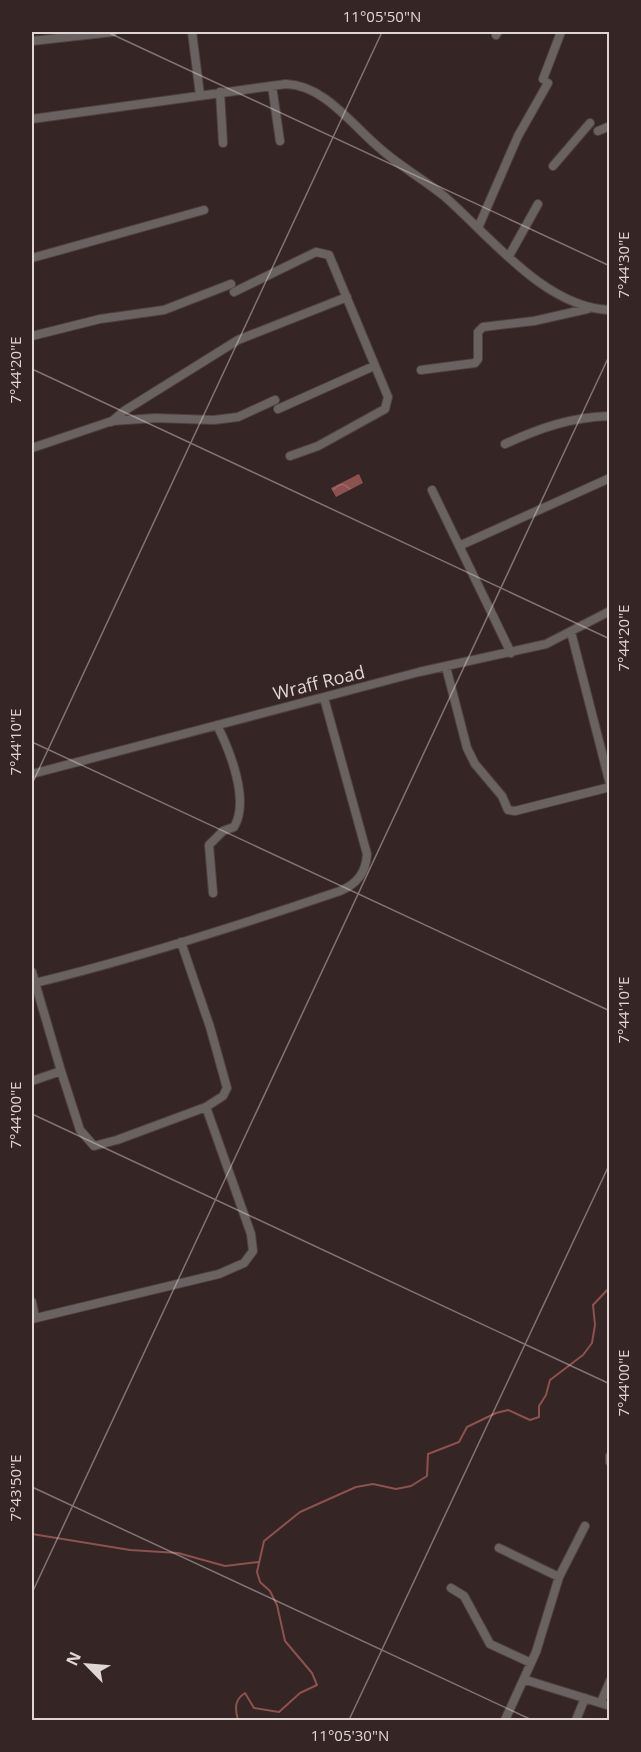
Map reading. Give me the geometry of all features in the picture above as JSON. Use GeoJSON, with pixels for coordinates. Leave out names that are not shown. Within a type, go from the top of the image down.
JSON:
{"type":"FeatureCollection","features":[{"type":"Feature","properties":{"kind":"street"},"geometry":{"type":"LineString","coordinates":[[32,41],[113,32]]}},
{"type":"Feature","properties":{"kind":"street"},"geometry":{"type":"LineString","coordinates":[[192,32],[200,95]]}},
{"type":"Feature","properties":{"kind":"street"},"geometry":{"type":"LineString","coordinates":[[478,228],[518,136],[546,81],[561,32]]}},
{"type":"Feature","properties":{"kind":"street"},"geometry":{"type":"LineString","coordinates":[[32,119],[220,92],[295,84],[314,91],[406,170],[438,192],[538,281],[587,309]]}},
{"type":"Feature","properties":{"kind":"street"},"geometry":{"type":"LineString","coordinates":[[272,86],[280,141]]}},
{"type":"Feature","properties":{"kind":"street"},"geometry":{"type":"LineString","coordinates":[[220,92],[223,143]]}},
{"type":"Feature","properties":{"kind":"street"},"geometry":{"type":"LineString","coordinates":[[553,166],[590,123]]}},
{"type":"Feature","properties":{"kind":"street"},"geometry":{"type":"LineString","coordinates":[[598,131],[609,126]]}},
{"type":"Feature","properties":{"kind":"street"},"geometry":{"type":"LineString","coordinates":[[508,256],[538,204]]}},
{"type":"Feature","properties":{"kind":"street"},"geometry":{"type":"LineString","coordinates":[[32,258],[204,210]]}},
{"type":"Feature","properties":{"kind":"street"},"geometry":{"type":"LineString","coordinates":[[32,336],[100,319],[156,312],[233,288],[316,252],[328,255],[388,398],[385,409],[318,446],[290,456]]}},
{"type":"Feature","properties":{"kind":"street"},"geometry":{"type":"LineString","coordinates":[[111,422],[124,411],[238,340],[347,297]]}},
{"type":"Feature","properties":{"kind":"street"},"geometry":{"type":"LineString","coordinates":[[421,370],[475,363],[478,359],[478,332],[483,327],[534,321],[587,309],[609,310]]}},
{"type":"Feature","properties":{"kind":"street"},"geometry":{"type":"LineString","coordinates":[[278,409],[374,366]]}},
{"type":"Feature","properties":{"kind":"street"},"geometry":{"type":"LineString","coordinates":[[32,448],[111,422],[131,418],[214,420],[238,417],[275,400]]}},
{"type":"Feature","properties":{"kind":"street"},"geometry":{"type":"LineString","coordinates":[[505,444],[546,426],[586,417],[609,416]]}},
{"type":"Feature","properties":{"kind":"street"},"geometry":{"type":"LineString","coordinates":[[459,546],[609,478]]}},
{"type":"Feature","properties":{"kind":"street"},"geometry":{"type":"LineString","coordinates":[[432,490],[511,653]]}},
{"type":"Feature","properties":{"kind":"street","name":"Wraff Road"},"geometry":{"type":"LineString","coordinates":[[32,774],[446,667],[546,644],[609,610]]}},
{"type":"Feature","properties":{"kind":"street"},"geometry":{"type":"LineString","coordinates":[[446,667],[467,748],[475,764],[502,796],[508,810],[516,812],[609,785],[571,632]]}},
{"type":"Feature","properties":{"kind":"street"},"geometry":{"type":"LineString","coordinates":[[35,983],[181,942],[340,891],[353,884],[363,874],[367,854],[324,698]]}},
{"type":"Feature","properties":{"kind":"street"},"geometry":{"type":"LineString","coordinates":[[213,893],[209,845],[223,831],[234,827],[242,802],[231,752],[217,725]]}},
{"type":"Feature","properties":{"kind":"street"},"geometry":{"type":"LineString","coordinates":[[32,972],[80,1130],[94,1146],[117,1140],[206,1107],[220,1099],[227,1088],[210,1027],[181,942]]}},
{"type":"Feature","properties":{"kind":"street"},"geometry":{"type":"LineString","coordinates":[[32,1082],[61,1071]]}},
{"type":"Feature","properties":{"kind":"street"},"geometry":{"type":"LineString","coordinates":[[32,1302],[33,1319],[219,1274],[236,1268],[249,1258],[253,1251],[251,1234],[206,1107]]}},
{"type":"Feature","properties":{"kind":"street"},"geometry":{"type":"LineString","coordinates":[[609,1456],[609,1461]]}},
{"type":"Feature","properties":{"kind":"street"},"geometry":{"type":"LineString","coordinates":[[505,1720],[512,1701],[526,1680],[559,1577],[585,1526]]}},
{"type":"Feature","properties":{"kind":"street"},"geometry":{"type":"LineString","coordinates":[[499,1548],[559,1577]]}},
{"type":"Feature","properties":{"kind":"street"},"geometry":{"type":"LineString","coordinates":[[451,1588],[464,1596],[494,1648],[531,1663]]}},
{"type":"Feature","properties":{"kind":"street"},"geometry":{"type":"LineString","coordinates":[[526,1680],[605,1704],[609,1681]]}},
{"type":"Feature","properties":{"kind":"street"},"geometry":{"type":"LineString","coordinates":[[576,1720],[585,1698]]}},
{"type":"Feature","properties":{"kind":"water"},"geometry":{"type":"Polygon","coordinates":[[[359,474],[363,483],[336,497],[331,488],[359,474]]]}},
{"type":"Feature","properties":{"kind":"waterway"},"geometry":{"type":"LineString","coordinates":[[238,1720],[236,1705],[245,1693],[254,1708],[279,1712],[300,1693],[317,1685],[312,1673],[285,1641],[277,1605],[270,1591],[260,1582],[257,1572],[264,1541],[300,1512],[356,1487],[373,1484],[396,1489],[411,1486],[427,1476],[428,1454],[459,1442],[467,1427],[496,1413],[508,1410],[530,1420],[539,1417],[539,1406],[546,1395],[550,1380],[583,1355],[592,1343],[595,1325],[593,1305],[610,1287]]}},
{"type":"Feature","properties":{"kind":"waterway"},"geometry":{"type":"LineString","coordinates":[[32,1534],[130,1550],[178,1553],[225,1566],[258,1562]]}}]}
